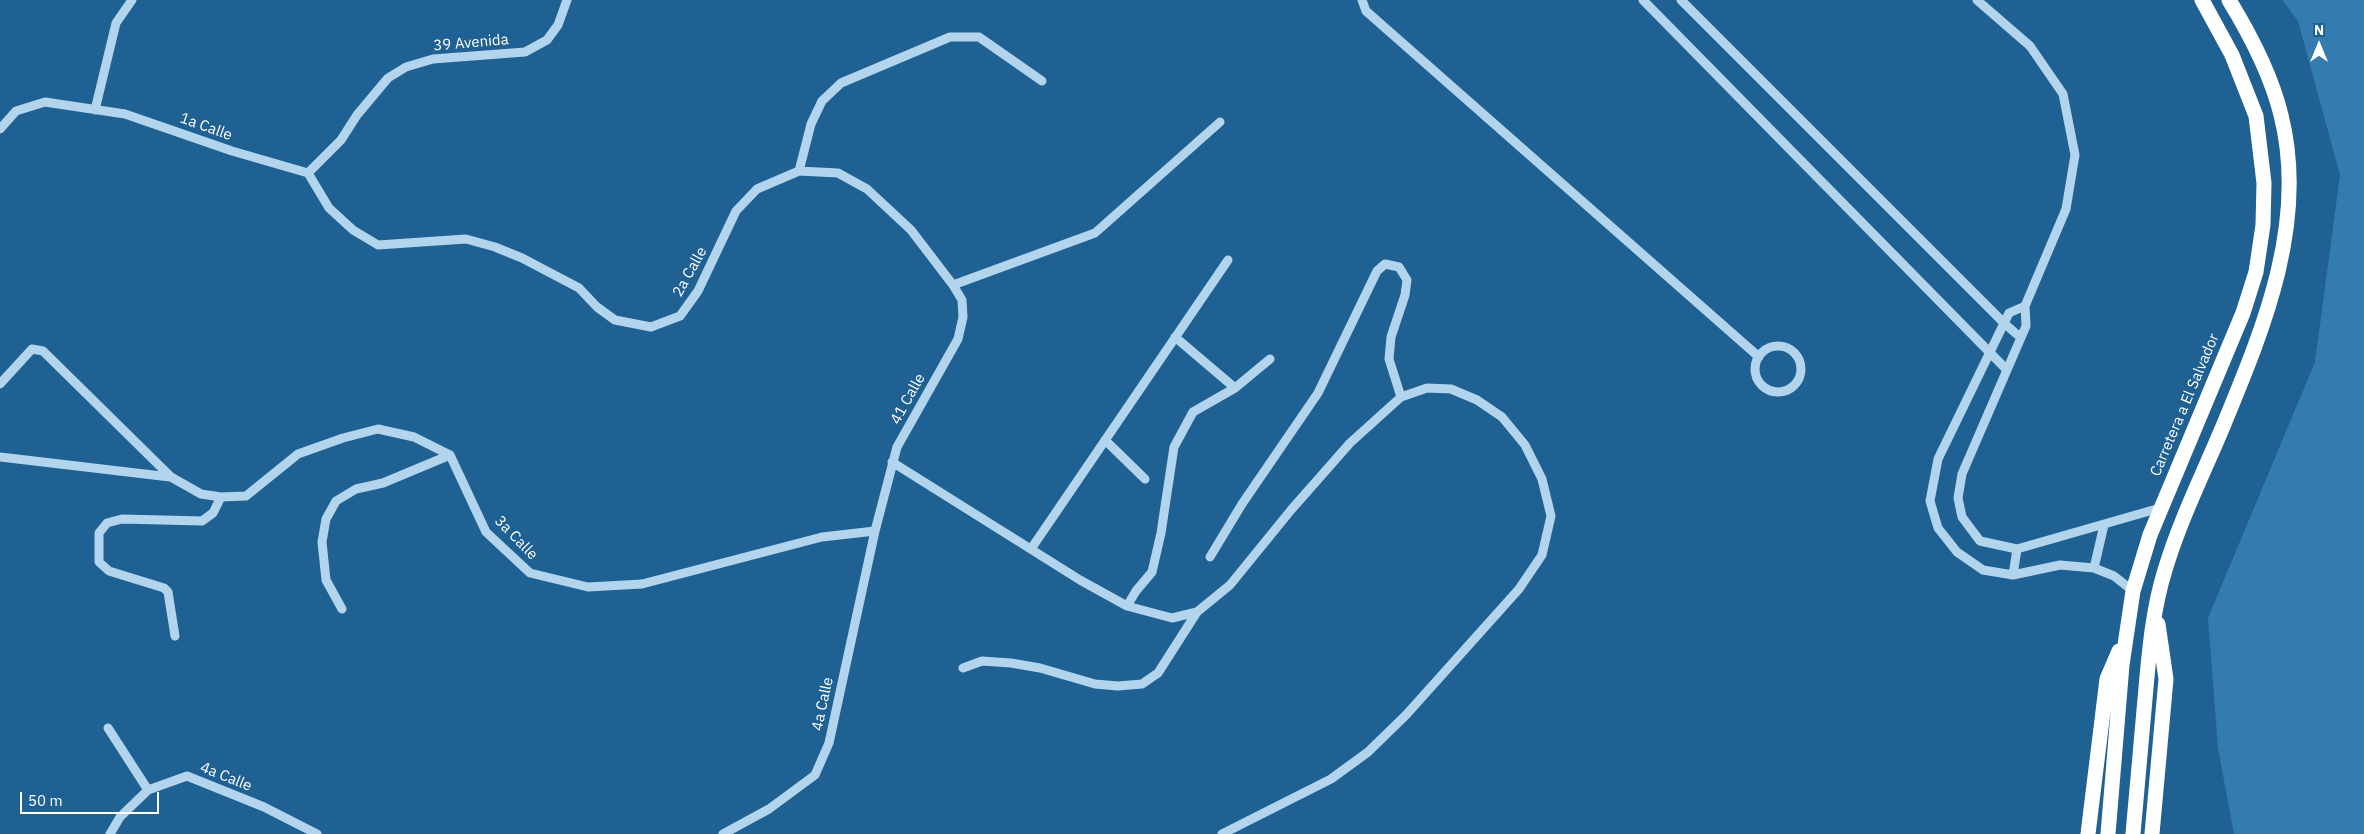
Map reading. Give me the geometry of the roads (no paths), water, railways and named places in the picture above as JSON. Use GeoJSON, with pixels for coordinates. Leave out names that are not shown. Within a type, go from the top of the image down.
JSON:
{"type":"FeatureCollection","features":[{"type":"Feature","properties":{"kind":"highway","name":"Carretera a El Salvador"},"geometry":{"type":"LineString","coordinates":[[2108,834],[2126,634],[2133,591],[2141,560],[2160,508],[2243,313],[2256,272],[2263,225],[2264,183],[2256,116],[2232,55],[2202,0]]}},
{"type":"Feature","properties":{"kind":"highway"},"geometry":{"type":"LineString","coordinates":[[2133,834],[2155,605],[2166,567],[2202,473],[2260,335],[2278,274],[2287,228],[2288,167],[2281,115],[2260,56],[2229,0]]}},
{"type":"Feature","properties":{"kind":"highway"},"geometry":{"type":"LineString","coordinates":[[2152,834],[2166,679],[2155,605]]}},
{"type":"Feature","properties":{"kind":"highway"},"geometry":{"type":"LineString","coordinates":[[2088,834],[2107,679],[2126,634]]}},
{"type":"Feature","properties":{"kind":"street"},"geometry":{"type":"LineString","coordinates":[[95,110],[116,23],[132,0]]}},
{"type":"Feature","properties":{"kind":"street","name":"39 Avenida"},"geometry":{"type":"LineString","coordinates":[[308,173],[341,140],[357,115],[388,78],[406,67],[433,59],[525,52],[547,40],[558,25],[568,0]]}},
{"type":"Feature","properties":{"kind":"street"},"geometry":{"type":"LineString","coordinates":[[1362,0],[1366,12],[1759,357]]}},
{"type":"Feature","properties":{"kind":"street"},"geometry":{"type":"LineString","coordinates":[[1643,0],[1989,354],[2007,370]]}},
{"type":"Feature","properties":{"kind":"street"},"geometry":{"type":"LineString","coordinates":[[1682,0],[2004,324],[2021,338]]}},
{"type":"Feature","properties":{"kind":"street"},"geometry":{"type":"LineString","coordinates":[[1977,0],[2030,46],[2063,94],[2075,155],[2066,209],[2025,306],[2026,326],[1962,474],[1958,498],[1962,517],[1980,540],[2017,548],[2160,508]]}},
{"type":"Feature","properties":{"kind":"street"},"geometry":{"type":"LineString","coordinates":[[799,170],[811,124],[822,101],[842,83],[950,37],[979,37],[1042,80]]}},
{"type":"Feature","properties":{"kind":"street","name":"1a Calle"},"geometry":{"type":"LineString","coordinates":[[0,129],[16,111],[45,102],[126,114],[232,151],[308,173]]}},
{"type":"Feature","properties":{"kind":"street"},"geometry":{"type":"LineString","coordinates":[[953,285],[1095,233],[1220,122]]}},
{"type":"Feature","properties":{"kind":"street","name":"2a Calle"},"geometry":{"type":"LineString","coordinates":[[308,173],[330,208],[353,230],[378,245],[466,239],[495,247],[522,258],[580,288],[596,307],[615,320],[651,326],[680,316],[698,291],[736,211],[757,189],[799,170],[838,173],[867,189],[911,230],[953,285]]}},
{"type":"Feature","properties":{"kind":"street"},"geometry":{"type":"LineString","coordinates":[[1031,550],[1228,260]]}},
{"type":"Feature","properties":{"kind":"street"},"geometry":{"type":"LineString","coordinates":[[1210,556],[1242,504],[1318,392],[1362,306],[1377,271],[1386,264],[1399,267],[1407,280],[1405,295],[1391,337],[1389,359],[1401,397]]}},
{"type":"Feature","properties":{"kind":"street","name":"41 Calle"},"geometry":{"type":"LineString","coordinates":[[875,531],[897,447],[958,339],[963,317],[962,300],[953,285]]}},
{"type":"Feature","properties":{"kind":"street"},"geometry":{"type":"LineString","coordinates":[[2025,306],[2009,313],[1938,459],[1930,501],[1938,528],[1957,552],[1983,570],[2013,575],[2060,565],[2094,568],[2114,576],[2133,591]]}},
{"type":"Feature","properties":{"kind":"street"},"geometry":{"type":"LineString","coordinates":[[1175,337],[1235,388]]}},
{"type":"Feature","properties":{"kind":"street"},"geometry":{"type":"LineString","coordinates":[[1771,347],[1787,348],[1793,352],[1801,367],[1797,382],[1790,388],[1782,391],[1767,388],[1758,379],[1755,372],[1759,357],[1771,347]]}},
{"type":"Feature","properties":{"kind":"street"},"geometry":{"type":"LineString","coordinates":[[0,384],[32,349],[43,351],[171,477],[200,494],[221,497],[246,496],[298,454],[343,438],[378,429],[414,437],[450,455]]}},
{"type":"Feature","properties":{"kind":"street"},"geometry":{"type":"LineString","coordinates":[[1127,606],[1136,591],[1152,572],[1162,534],[1174,447],[1194,412],[1235,388],[1270,359]]}},
{"type":"Feature","properties":{"kind":"street"},"geometry":{"type":"LineString","coordinates":[[963,668],[982,661],[1011,663],[1040,668],[1095,684],[1142,684],[1158,673],[1197,612],[1230,585],[1291,510],[1350,443],[1401,397],[1427,388],[1451,390],[1477,400],[1502,417],[1525,445],[1542,478],[1552,516],[1542,555],[1519,589],[1406,715],[1368,752],[1331,780],[1222,834]]}},
{"type":"Feature","properties":{"kind":"street"},"geometry":{"type":"LineString","coordinates":[[1105,440],[1145,478]]}},
{"type":"Feature","properties":{"kind":"street"},"geometry":{"type":"LineString","coordinates":[[342,609],[326,580],[322,542],[326,519],[336,501],[356,489],[383,483],[450,455]]}},
{"type":"Feature","properties":{"kind":"street","name":"3a Calle"},"geometry":{"type":"LineString","coordinates":[[450,455],[486,532],[530,573],[588,587],[642,584],[822,536],[875,531]]}},
{"type":"Feature","properties":{"kind":"street"},"geometry":{"type":"LineString","coordinates":[[0,457],[171,477]]}},
{"type":"Feature","properties":{"kind":"street"},"geometry":{"type":"LineString","coordinates":[[892,462],[1031,550],[1127,606],[1172,618],[1197,612]]}},
{"type":"Feature","properties":{"kind":"street"},"geometry":{"type":"LineString","coordinates":[[174,636],[168,592],[164,588],[109,571],[100,562],[99,533],[107,523],[122,519],[202,521],[213,513],[221,497]]}},
{"type":"Feature","properties":{"kind":"street"},"geometry":{"type":"LineString","coordinates":[[2094,568],[2104,525]]}},
{"type":"Feature","properties":{"kind":"street","name":"4a Calle"},"geometry":{"type":"LineString","coordinates":[[723,834],[769,809],[815,775],[829,743],[875,531]]}},
{"type":"Feature","properties":{"kind":"street"},"geometry":{"type":"LineString","coordinates":[[2013,575],[2017,548]]}},
{"type":"Feature","properties":{"kind":"street"},"geometry":{"type":"LineString","coordinates":[[108,728],[148,790]]}},
{"type":"Feature","properties":{"kind":"street","name":"4a Calle"},"geometry":{"type":"LineString","coordinates":[[110,834],[120,817],[148,790],[187,776],[264,807],[317,834]]}}]}
